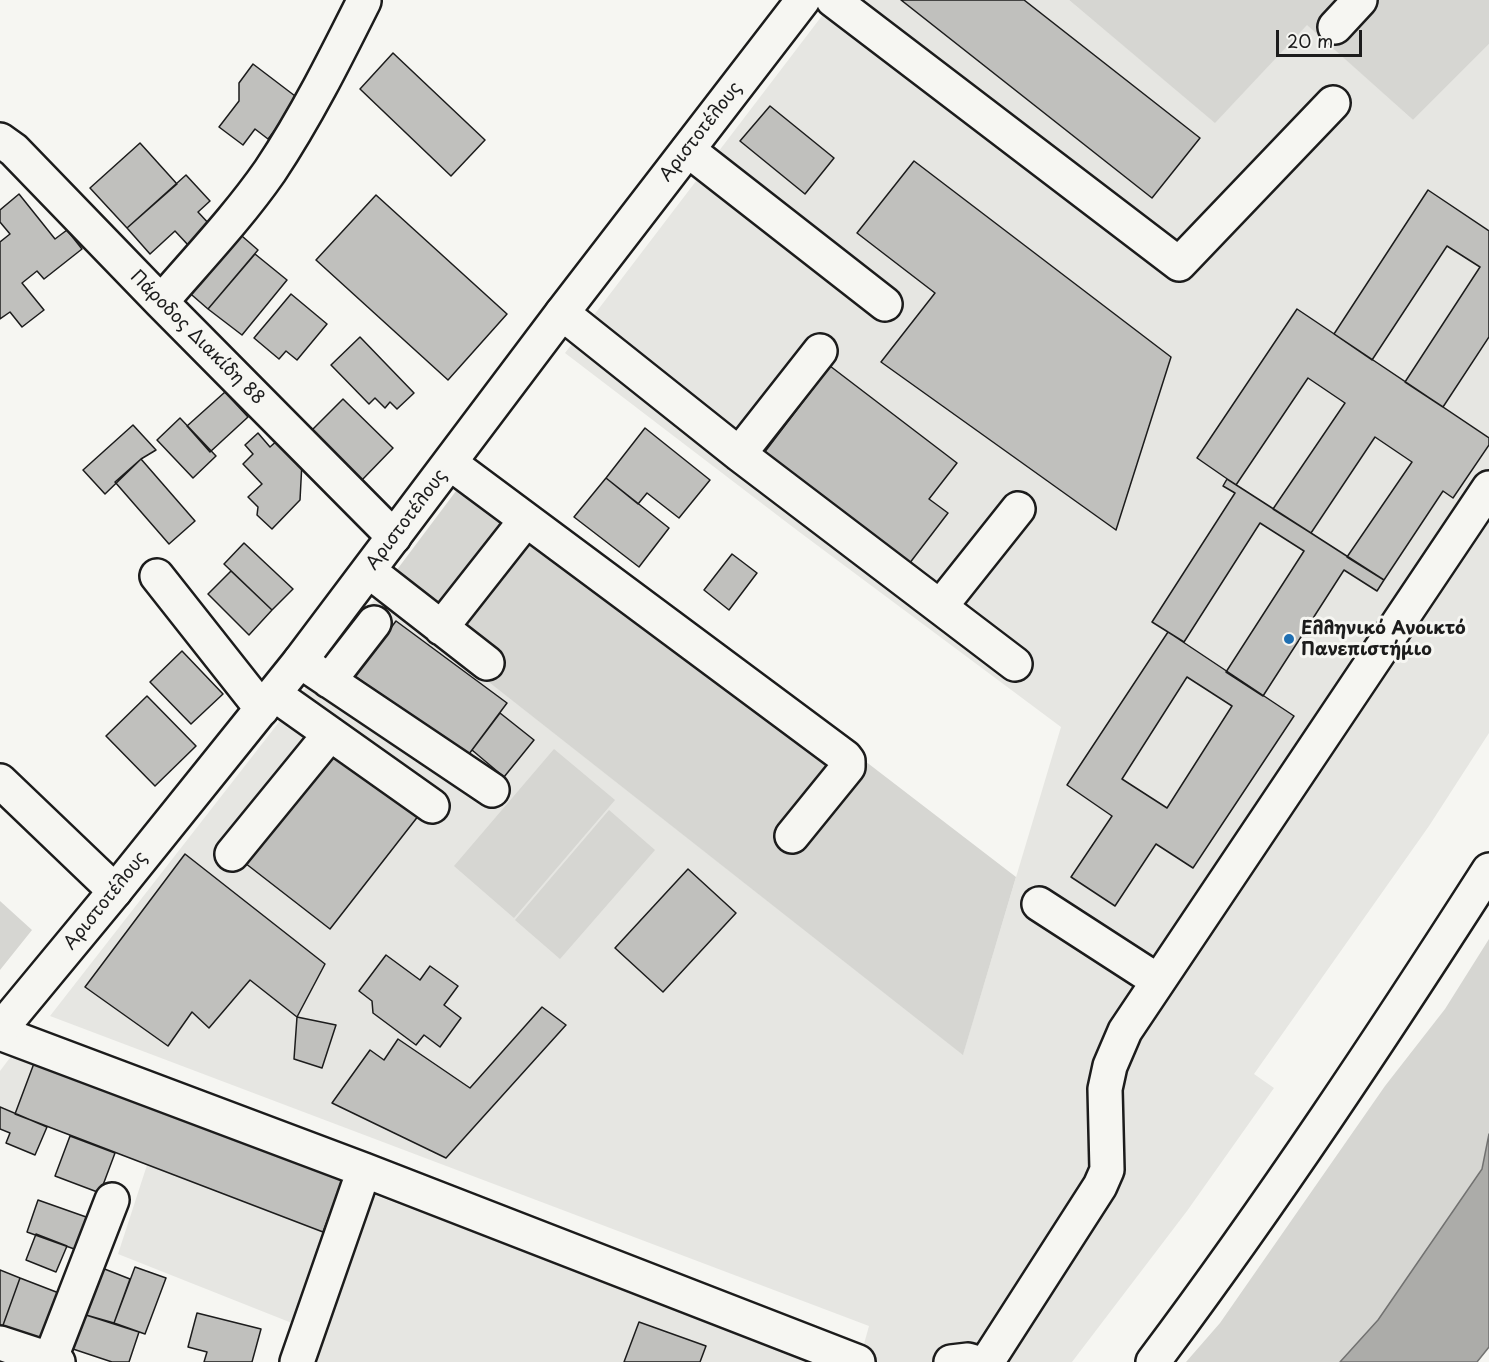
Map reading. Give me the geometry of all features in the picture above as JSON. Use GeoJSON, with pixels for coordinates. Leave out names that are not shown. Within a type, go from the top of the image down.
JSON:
{"type":"FeatureCollection","features":[{"type":"Feature","properties":{"kind":"street","name":"Αριστοτέλους"},"geometry":{"type":"LineString","coordinates":[[0,1031],[300,661],[562,313],[803,0]]}},
{"type":"Feature","properties":{"kind":"street"},"geometry":{"type":"LineString","coordinates":[[833,0],[1179,264],[1333,103]]}},
{"type":"Feature","properties":{"kind":"street"},"geometry":{"type":"LineString","coordinates":[[1335,27],[1360,0]]}},
{"type":"Feature","properties":{"kind":"street"},"geometry":{"type":"LineString","coordinates":[[161,302],[270,171],[309,106],[364,1]]}},
{"type":"Feature","properties":{"kind":"street","name":"Πάροδος Διακίδη 88"},"geometry":{"type":"LineString","coordinates":[[0,140],[14,150],[394,537]]}},
{"type":"Feature","properties":{"kind":"street"},"geometry":{"type":"LineString","coordinates":[[688,150],[885,304]]}},
{"type":"Feature","properties":{"kind":"street"},"geometry":{"type":"LineString","coordinates":[[562,313],[739,454],[1015,663]]}},
{"type":"Feature","properties":{"kind":"street"},"geometry":{"type":"LineString","coordinates":[[739,454],[820,351]]}},
{"type":"Feature","properties":{"kind":"street"},"geometry":{"type":"LineString","coordinates":[[450,463],[845,757],[848,767],[792,836]]}},
{"type":"Feature","properties":{"kind":"street"},"geometry":{"type":"LineString","coordinates":[[987,1362],[1100,1186],[1107,1170],[1105,1107],[1107,1077],[1125,1031],[1489,488]]}},
{"type":"Feature","properties":{"kind":"street"},"geometry":{"type":"LineString","coordinates":[[940,607],[1018,509]]}},
{"type":"Feature","properties":{"kind":"street"},"geometry":{"type":"LineString","coordinates":[[441,628],[526,520]]}},
{"type":"Feature","properties":{"kind":"street"},"geometry":{"type":"LineString","coordinates":[[369,571],[487,663]]}},
{"type":"Feature","properties":{"kind":"street"},"geometry":{"type":"LineString","coordinates":[[157,576],[268,702],[330,734],[432,806]]}},
{"type":"Feature","properties":{"kind":"street"},"geometry":{"type":"LineString","coordinates":[[329,681],[374,623]]}},
{"type":"Feature","properties":{"kind":"street"},"geometry":{"type":"LineString","coordinates":[[300,661],[492,790]]}},
{"type":"Feature","properties":{"kind":"street"},"geometry":{"type":"LineString","coordinates":[[232,854],[330,734]]}},
{"type":"Feature","properties":{"kind":"street"},"geometry":{"type":"LineString","coordinates":[[0,781],[115,891]]}},
{"type":"Feature","properties":{"kind":"street"},"geometry":{"type":"LineString","coordinates":[[1153,1362],[1222,1270],[1391,1021],[1489,870]]}},
{"type":"Feature","properties":{"kind":"street"},"geometry":{"type":"LineString","coordinates":[[1039,904],[1158,981]]}},
{"type":"Feature","properties":{"kind":"street"},"geometry":{"type":"LineString","coordinates":[[0,1031],[858,1362]]}},
{"type":"Feature","properties":{"kind":"street"},"geometry":{"type":"LineString","coordinates":[[297,1362],[364,1170]]}},
{"type":"Feature","properties":{"kind":"street"},"geometry":{"type":"LineString","coordinates":[[0,1343],[54,1361],[111,1200]]}},
{"type":"Feature","properties":{"kind":"street"},"geometry":{"type":"LineString","coordinates":[[951,1362],[968,1360],[975,1362]]}},
{"type":"Feature","properties":{"kind":"shaded area"},"geometry":{"type":"Polygon","coordinates":[[[834,0],[1069,0],[1215,122],[1307,24],[1413,120],[1489,44],[1489,733],[1429,826],[1254,1074],[1274,1088],[1187,1211],[1072,1362],[859,1362],[869,1326],[50,1016],[378,595],[963,1054],[1061,727],[798,531],[565,353],[834,0]]]}},
{"type":"Feature","properties":{"kind":"shaded area"},"geometry":{"type":"Polygon","coordinates":[[[1069,0],[1489,0],[1489,44],[1413,120],[1307,25],[1215,123],[1069,0]]]}},
{"type":"Feature","properties":{"kind":"shaded area"},"geometry":{"type":"Polygon","coordinates":[[[477,463],[1016,877],[963,1055],[378,595],[477,463]]]}},
{"type":"Feature","properties":{"kind":"shaded area"},"geometry":{"type":"Polygon","coordinates":[[[554,749],[615,800],[514,918],[454,866],[554,749]]]}},
{"type":"Feature","properties":{"kind":"shaded area"},"geometry":{"type":"Polygon","coordinates":[[[609,810],[655,850],[560,959],[515,920],[609,810]]]}},
{"type":"Feature","properties":{"kind":"shaded area"},"geometry":{"type":"Polygon","coordinates":[[[0,901],[32,930],[0,970],[0,901]]]}},
{"type":"Feature","properties":{"kind":"shaded area"},"geometry":{"type":"Polygon","coordinates":[[[1489,939],[1489,1134],[1482,1168],[1378,1321],[1340,1362],[1186,1362],[1220,1323],[1385,1086],[1445,1009],[1489,939]]]}},
{"type":"Feature","properties":{"kind":"shaded area"},"geometry":{"type":"Polygon","coordinates":[[[15,1051],[369,1184],[366,1192],[820,1362],[308,1362],[317,1333],[118,1254],[147,1165],[0,1107],[0,1071],[15,1051]]]}},
{"type":"Feature","properties":{"kind":"shaded area"},"geometry":{"type":"Polygon","coordinates":[[[1489,1134],[1489,1347],[1477,1362],[1340,1362],[1378,1320],[1482,1169],[1489,1134]]]}},
{"type":"Feature","properties":{"kind":"building"},"geometry":{"type":"Polygon","coordinates":[[[901,0],[1024,0],[1200,138],[1152,198],[901,0]]]}},
{"type":"Feature","properties":{"kind":"building"},"geometry":{"type":"Polygon","coordinates":[[[393,53],[485,140],[451,176],[360,89],[393,53]]]}},
{"type":"Feature","properties":{"kind":"building"},"geometry":{"type":"Polygon","coordinates":[[[253,64],[299,99],[268,139],[255,129],[243,145],[219,127],[239,101],[239,83],[253,64]]]}},
{"type":"Feature","properties":{"kind":"building"},"geometry":{"type":"Polygon","coordinates":[[[770,106],[834,158],[805,194],[740,141],[770,106]]]}},
{"type":"Feature","properties":{"kind":"building"},"geometry":{"type":"Polygon","coordinates":[[[140,143],[177,184],[127,228],[90,188],[140,143]]]}},
{"type":"Feature","properties":{"kind":"building"},"geometry":{"type":"Polygon","coordinates":[[[914,161],[1171,357],[1116,530],[881,362],[935,293],[857,233],[914,161]]]}},
{"type":"Feature","properties":{"kind":"building"},"geometry":{"type":"Polygon","coordinates":[[[186,175],[210,201],[198,212],[211,226],[189,246],[175,231],[150,254],[127,228],[186,175]]]}},
{"type":"Feature","properties":{"kind":"building"},"geometry":{"type":"Polygon","coordinates":[[[1428,190],[1489,231],[1489,337],[1443,407],[1405,382],[1480,267],[1447,246],[1372,360],[1334,334],[1428,190]]]}},
{"type":"Feature","properties":{"kind":"building"},"geometry":{"type":"Polygon","coordinates":[[[19,194],[55,239],[67,230],[82,249],[44,279],[37,271],[22,283],[44,310],[22,327],[10,312],[0,319],[0,242],[10,234],[0,222],[0,210],[19,194]]]}},
{"type":"Feature","properties":{"kind":"building"},"geometry":{"type":"Polygon","coordinates":[[[376,195],[507,314],[448,380],[316,260],[376,195]]]}},
{"type":"Feature","properties":{"kind":"building"},"geometry":{"type":"Polygon","coordinates":[[[235,230],[258,250],[208,309],[185,289],[235,230]]]}},
{"type":"Feature","properties":{"kind":"building"},"geometry":{"type":"Polygon","coordinates":[[[255,254],[287,280],[242,335],[208,309],[255,254]]]}},
{"type":"Feature","properties":{"kind":"building"},"geometry":{"type":"Polygon","coordinates":[[[291,294],[327,324],[297,360],[286,351],[279,359],[254,338],[291,294]]]}},
{"type":"Feature","properties":{"kind":"building"},"geometry":{"type":"Polygon","coordinates":[[[1297,309],[1489,438],[1489,445],[1453,498],[1443,491],[1384,580],[1347,557],[1412,462],[1375,437],[1311,533],[1273,509],[1345,403],[1308,378],[1236,485],[1197,458],[1297,309]]]}},
{"type":"Feature","properties":{"kind":"building"},"geometry":{"type":"Polygon","coordinates":[[[360,337],[414,393],[397,409],[390,402],[385,408],[375,398],[369,404],[331,365],[360,337]]]}},
{"type":"Feature","properties":{"kind":"building"},"geometry":{"type":"Polygon","coordinates":[[[830,366],[957,463],[929,499],[948,513],[909,564],[764,453],[830,366]]]}},
{"type":"Feature","properties":{"kind":"building"},"geometry":{"type":"Polygon","coordinates":[[[225,392],[248,417],[210,452],[187,426],[225,392]]]}},
{"type":"Feature","properties":{"kind":"building"},"geometry":{"type":"Polygon","coordinates":[[[343,399],[393,448],[361,481],[311,431],[343,399]]]}},
{"type":"Feature","properties":{"kind":"building"},"geometry":{"type":"Polygon","coordinates":[[[180,418],[216,456],[193,478],[157,440],[180,418]]]}},
{"type":"Feature","properties":{"kind":"building"},"geometry":{"type":"Polygon","coordinates":[[[133,425],[156,450],[141,459],[105,494],[83,470],[133,425]]]}},
{"type":"Feature","properties":{"kind":"building"},"geometry":{"type":"Polygon","coordinates":[[[645,428],[710,480],[679,518],[647,493],[638,504],[606,478],[645,428]]]}},
{"type":"Feature","properties":{"kind":"building"},"geometry":{"type":"Polygon","coordinates":[[[258,433],[270,447],[280,438],[302,462],[300,500],[272,529],[257,515],[258,507],[248,497],[262,484],[243,464],[253,454],[245,445],[258,433]]]}},
{"type":"Feature","properties":{"kind":"building"},"geometry":{"type":"Polygon","coordinates":[[[141,459],[195,521],[169,544],[115,482],[141,459]]]}},
{"type":"Feature","properties":{"kind":"building"},"geometry":{"type":"Polygon","coordinates":[[[606,478],[669,528],[639,567],[574,517],[606,478]]]}},
{"type":"Feature","properties":{"kind":"building"},"geometry":{"type":"Polygon","coordinates":[[[1227,479],[1384,580],[1377,591],[1344,570],[1263,696],[1226,672],[1304,551],[1260,523],[1184,642],[1152,622],[1235,493],[1223,486],[1227,479]]]}},
{"type":"Feature","properties":{"kind":"building"},"geometry":{"type":"Polygon","coordinates":[[[244,543],[293,589],[272,610],[224,564],[244,543]]]}},
{"type":"Feature","properties":{"kind":"building"},"geometry":{"type":"Polygon","coordinates":[[[732,554],[757,573],[729,610],[704,590],[732,554]]]}},
{"type":"Feature","properties":{"kind":"building"},"geometry":{"type":"Polygon","coordinates":[[[231,571],[272,610],[249,635],[208,594],[231,571]]]}},
{"type":"Feature","properties":{"kind":"building"},"geometry":{"type":"Polygon","coordinates":[[[396,621],[507,703],[466,758],[355,676],[396,621]]]}},
{"type":"Feature","properties":{"kind":"building","name":"Ελληνικό Ανοικτό Πανεπιστήμιο"},"geometry":{"type":"Polygon","coordinates":[[[1168,632],[1294,716],[1193,868],[1156,844],[1115,906],[1071,877],[1112,816],[1067,785],[1168,632]],[[1187,677],[1122,779],[1167,808],[1232,706],[1187,677]]]}},
{"type":"Feature","properties":{"kind":"building"},"geometry":{"type":"Polygon","coordinates":[[[182,651],[223,694],[191,724],[150,682],[182,651]]]}},
{"type":"Feature","properties":{"kind":"building"},"geometry":{"type":"Polygon","coordinates":[[[147,696],[196,746],[155,786],[106,736],[147,696]]]}},
{"type":"Feature","properties":{"kind":"building"},"geometry":{"type":"Polygon","coordinates":[[[500,713],[534,740],[504,777],[472,750],[500,713]]]}},
{"type":"Feature","properties":{"kind":"building"},"geometry":{"type":"Polygon","coordinates":[[[335,749],[419,815],[330,929],[245,863],[335,749]]]}},
{"type":"Feature","properties":{"kind":"building"},"geometry":{"type":"Polygon","coordinates":[[[185,854],[325,964],[297,1017],[250,980],[209,1028],[192,1012],[168,1046],[85,987],[185,854]]]}},
{"type":"Feature","properties":{"kind":"building"},"geometry":{"type":"Polygon","coordinates":[[[688,869],[736,913],[663,992],[615,948],[688,869]]]}},
{"type":"Feature","properties":{"kind":"building"},"geometry":{"type":"Polygon","coordinates":[[[386,955],[420,980],[430,966],[458,986],[444,1005],[461,1018],[440,1047],[424,1035],[416,1045],[373,1013],[372,1001],[359,991],[386,955]]]}},
{"type":"Feature","properties":{"kind":"building"},"geometry":{"type":"Polygon","coordinates":[[[542,1007],[566,1025],[446,1158],[332,1103],[370,1050],[384,1060],[398,1039],[470,1088],[542,1007]]]}},
{"type":"Feature","properties":{"kind":"building"},"geometry":{"type":"Polygon","coordinates":[[[297,1017],[336,1025],[322,1068],[294,1059],[297,1017]]]}},
{"type":"Feature","properties":{"kind":"building"},"geometry":{"type":"Polygon","coordinates":[[[36,1058],[345,1175],[323,1232],[15,1114],[36,1058]]]}},
{"type":"Feature","properties":{"kind":"building"},"geometry":{"type":"Polygon","coordinates":[[[0,1107],[47,1127],[35,1155],[6,1143],[10,1133],[0,1129],[0,1107]]]}},
{"type":"Feature","properties":{"kind":"building"},"geometry":{"type":"Polygon","coordinates":[[[70,1136],[115,1153],[100,1193],[55,1176],[70,1136]]]}},
{"type":"Feature","properties":{"kind":"building"},"geometry":{"type":"Polygon","coordinates":[[[38,1200],[89,1218],[77,1250],[27,1232],[38,1200]]]}},
{"type":"Feature","properties":{"kind":"building"},"geometry":{"type":"Polygon","coordinates":[[[36,1234],[67,1246],[56,1272],[26,1260],[36,1234]]]}},
{"type":"Feature","properties":{"kind":"building"},"geometry":{"type":"Polygon","coordinates":[[[135,1267],[166,1278],[145,1334],[114,1323],[135,1267]]]}},
{"type":"Feature","properties":{"kind":"building"},"geometry":{"type":"Polygon","coordinates":[[[102,1268],[130,1279],[114,1323],[86,1315],[102,1268]]]}},
{"type":"Feature","properties":{"kind":"building"},"geometry":{"type":"Polygon","coordinates":[[[0,1270],[20,1278],[2,1328],[0,1327],[0,1270]]]}},
{"type":"Feature","properties":{"kind":"building"},"geometry":{"type":"Polygon","coordinates":[[[20,1278],[64,1295],[46,1344],[2,1328],[20,1278]]]}},
{"type":"Feature","properties":{"kind":"building"},"geometry":{"type":"Polygon","coordinates":[[[197,1313],[261,1329],[252,1362],[204,1362],[207,1352],[188,1347],[197,1313]]]}},
{"type":"Feature","properties":{"kind":"building"},"geometry":{"type":"Polygon","coordinates":[[[86,1315],[139,1332],[129,1362],[112,1362],[73,1349],[86,1315]]]}},
{"type":"Feature","properties":{"kind":"building"},"geometry":{"type":"Polygon","coordinates":[[[639,1322],[706,1346],[700,1362],[624,1362],[639,1322]]]}},
{"type":"Feature","properties":{"kind":"place","name":"Ελληνικό Ανοικτό Πανεπιστήμιο"},"geometry":{"type":"Point","coordinates":[1289,639]}}]}
